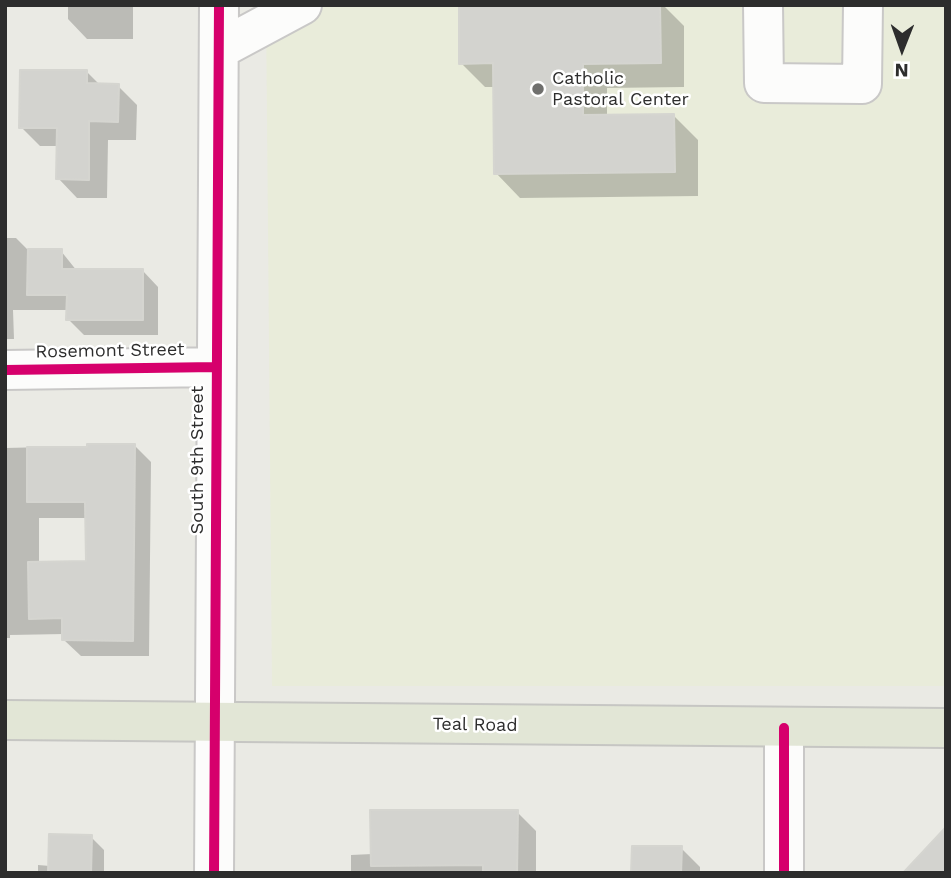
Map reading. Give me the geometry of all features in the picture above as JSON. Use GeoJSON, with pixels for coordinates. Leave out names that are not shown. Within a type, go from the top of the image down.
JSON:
{"type":"FeatureCollection","features":[{"type":"Feature","properties":{"kind":"main road","name":"Teal Road"},"geometry":{"type":"LineString","coordinates":[[5,720],[946,728]]}},
{"type":"Feature","properties":{"kind":"street","name":"South 9th Street"},"geometry":{"type":"LineString","coordinates":[[214,873],[219,5]]}},
{"type":"Feature","properties":{"kind":"street"},"geometry":{"type":"LineString","coordinates":[[219,50],[302,5]]}},
{"type":"Feature","properties":{"kind":"street"},"geometry":{"type":"LineString","coordinates":[[763,5],[764,83],[862,83],[863,5]]}},
{"type":"Feature","properties":{"kind":"street","name":"Rosemont Street"},"geometry":{"type":"LineString","coordinates":[[5,370],[216,367]]}},
{"type":"Feature","properties":{"kind":"street"},"geometry":{"type":"LineString","coordinates":[[784,728],[784,873]]}},
{"type":"Feature","properties":{"kind":"shaded area"},"geometry":{"type":"Polygon","coordinates":[[[266,5],[946,5],[946,686],[272,686],[266,5]]]}},
{"type":"Feature","properties":{"kind":"building","name":"Catholic Pastoral Center"},"geometry":{"type":"Polygon","coordinates":[[[459,5],[660,5],[661,63],[583,64],[583,115],[674,114],[675,172],[494,174],[493,63],[459,64],[459,5]]]}},
{"type":"Feature","properties":{"kind":"building"},"geometry":{"type":"Polygon","coordinates":[[[20,70],[87,70],[87,83],[119,84],[118,122],[89,121],[89,180],[56,179],[57,128],[19,128],[20,70]]]}},
{"type":"Feature","properties":{"kind":"building"},"geometry":{"type":"Polygon","coordinates":[[[28,249],[62,249],[62,269],[143,269],[143,320],[66,320],[67,295],[27,295],[28,249]]]}},
{"type":"Feature","properties":{"kind":"building"},"geometry":{"type":"Polygon","coordinates":[[[87,444],[135,444],[133,641],[62,640],[62,618],[29,619],[28,562],[86,561],[85,502],[27,502],[27,447],[87,447],[87,444]]]}},
{"type":"Feature","properties":{"kind":"building"},"geometry":{"type":"Polygon","coordinates":[[[370,810],[518,810],[517,873],[483,873],[483,865],[371,866],[370,810]]]}},
{"type":"Feature","properties":{"kind":"building"},"geometry":{"type":"Polygon","coordinates":[[[946,827],[946,873],[903,873],[946,827]]]}},
{"type":"Feature","properties":{"kind":"building"},"geometry":{"type":"Polygon","coordinates":[[[49,834],[92,835],[91,873],[48,873],[49,834]]]}},
{"type":"Feature","properties":{"kind":"building"},"geometry":{"type":"Polygon","coordinates":[[[632,846],[682,846],[681,873],[631,873],[632,846]]]}},
{"type":"Feature","properties":{"kind":"cycle path"},"geometry":{"type":"LineString","coordinates":[[214,873],[219,5]]}},
{"type":"Feature","properties":{"kind":"cycle path"},"geometry":{"type":"LineString","coordinates":[[5,370],[216,367]]}},
{"type":"Feature","properties":{"kind":"cycle path"},"geometry":{"type":"LineString","coordinates":[[784,728],[784,873]]}},
{"type":"Feature","properties":{"kind":"place","name":"Catholic Pastoral Center"},"geometry":{"type":"Point","coordinates":[538,89]}}]}
